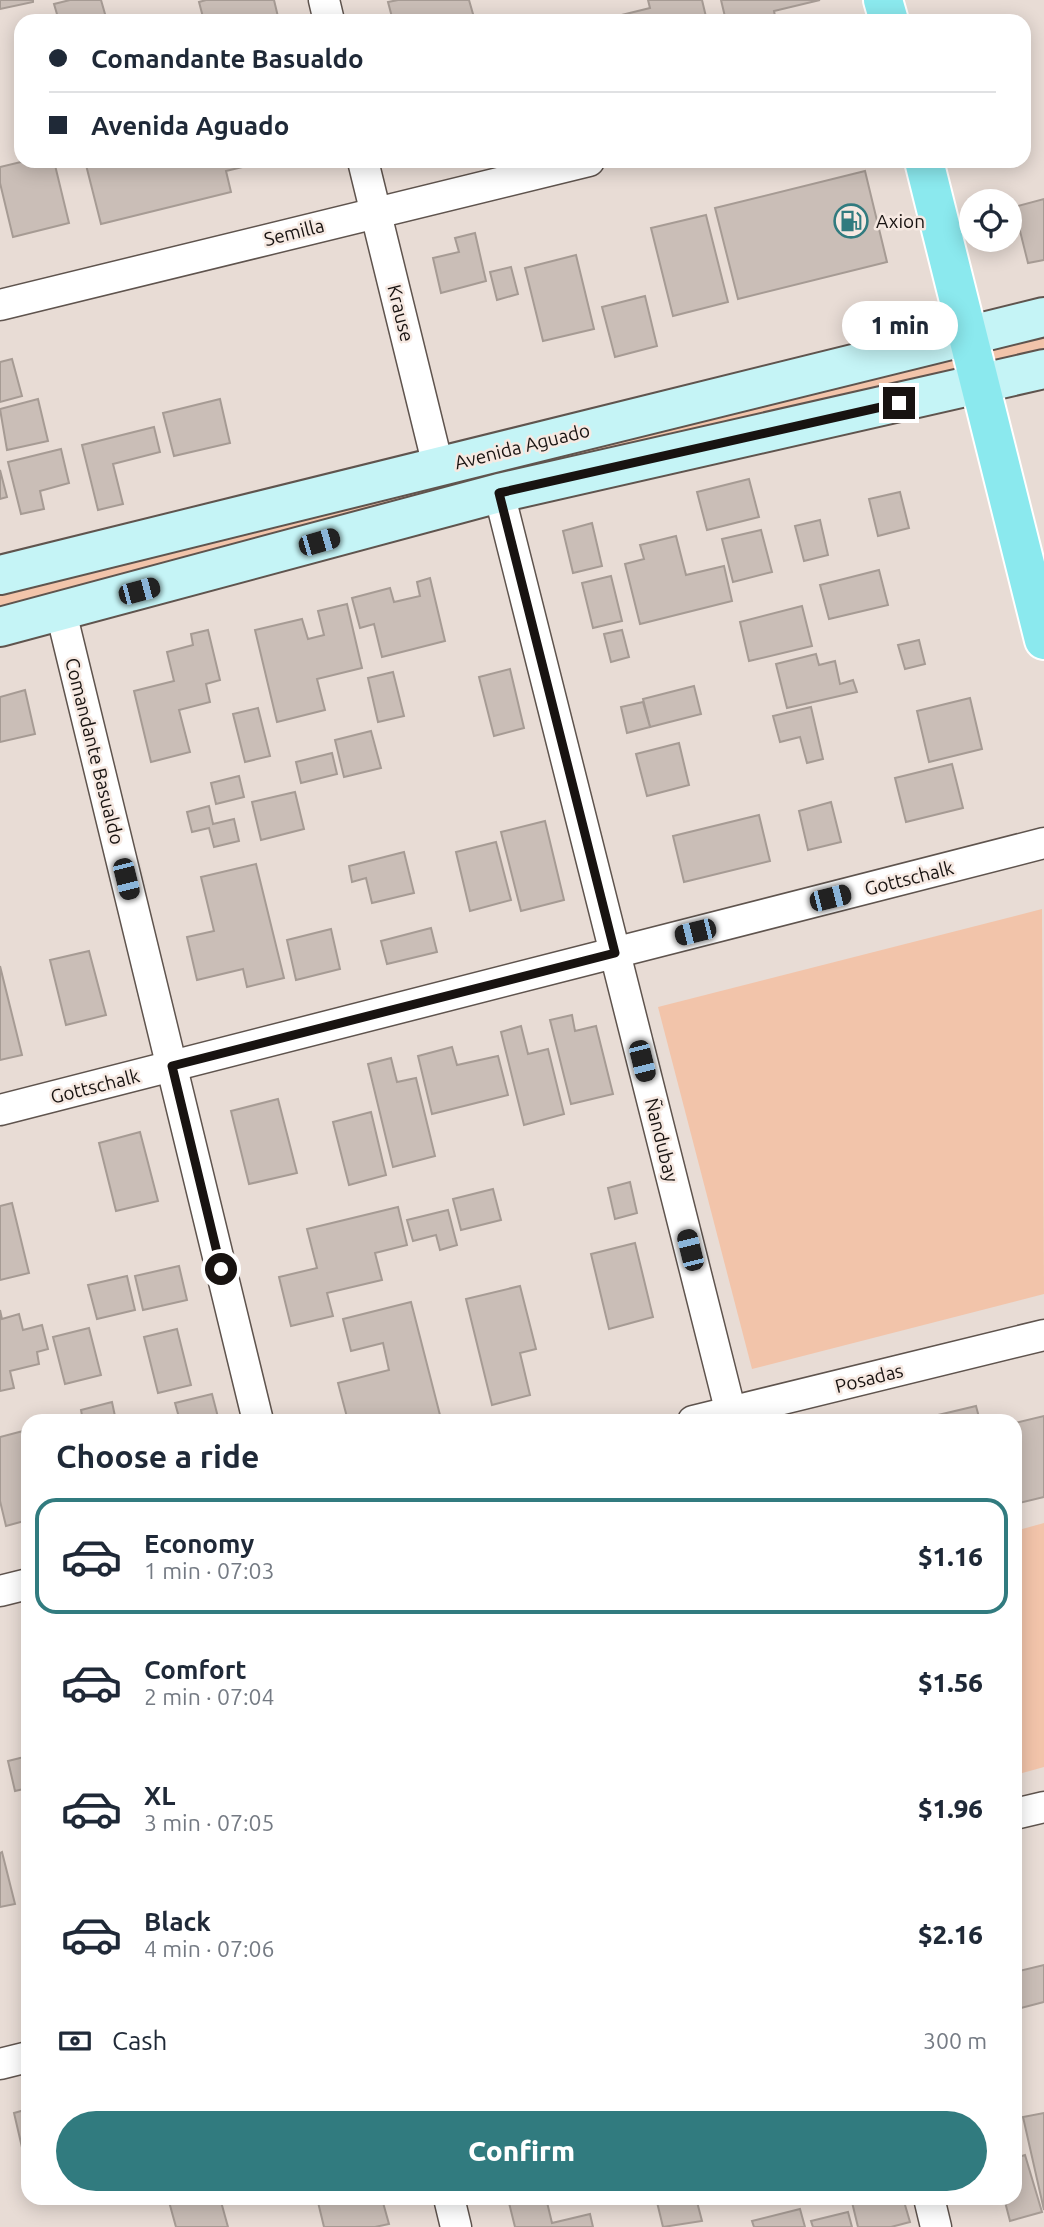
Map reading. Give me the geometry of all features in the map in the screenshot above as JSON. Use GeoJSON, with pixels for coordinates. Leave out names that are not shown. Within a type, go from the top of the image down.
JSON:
{"type":"FeatureCollection","features":[{"type":"Feature","properties":{"kind":"main road"},"geometry":{"type":"LineString","coordinates":[[926,168],[1044,640]]}},
{"type":"Feature","properties":{"kind":"main road","name":"Avenida Aguado"},"geometry":{"type":"LineString","coordinates":[[0,575],[1044,317]]}},
{"type":"Feature","properties":{"kind":"main road","name":"Avenida Aguado"},"geometry":{"type":"LineString","coordinates":[[0,627],[499,493],[1044,369]]}},
{"type":"Feature","properties":{"kind":"street","name":"Krause"},"geometry":{"type":"LineString","coordinates":[[365,168],[438,466]]}},
{"type":"Feature","properties":{"kind":"street","name":"Semilla"},"geometry":{"type":"LineString","coordinates":[[0,305],[560,168]]}},
{"type":"Feature","properties":{"kind":"street","name":"Ñandubay"},"geometry":{"type":"LineString","coordinates":[[499,493],[730,1414]]}},
{"type":"Feature","properties":{"kind":"street","name":"Comandante Basualdo"},"geometry":{"type":"LineString","coordinates":[[61,612],[256,1414]]}},
{"type":"Feature","properties":{"kind":"street","name":"Gottschalk"},"geometry":{"type":"LineString","coordinates":[[0,1110],[1044,843]]}},
{"type":"Feature","properties":{"kind":"street","name":"Posadas"},"geometry":{"type":"LineString","coordinates":[[739,1414],[1044,1335]]}},
{"type":"Feature","properties":{"kind":"street"},"geometry":{"type":"LineString","coordinates":[[0,1591],[21,1586]]}},
{"type":"Feature","properties":{"kind":"street"},"geometry":{"type":"LineString","coordinates":[[1022,1812],[1044,1807]]}},
{"type":"Feature","properties":{"kind":"street"},"geometry":{"type":"LineString","coordinates":[[0,2064],[21,2059]]}},
{"type":"Feature","properties":{"kind":"street"},"geometry":{"type":"LineString","coordinates":[[451,2205],[456,2227]]}},
{"type":"Feature","properties":{"kind":"street"},"geometry":{"type":"LineString","coordinates":[[931,2205],[936,2227]]}},
{"type":"Feature","properties":{"kind":"shaded area"},"geometry":{"type":"Polygon","coordinates":[[[1044,317],[1044,358],[0,617],[0,578],[1044,317]]]}},
{"type":"Feature","properties":{"kind":"shaded area"},"geometry":{"type":"Polygon","coordinates":[[[1042,909],[1044,1294],[752,1369],[658,1007],[1042,909]]]}},
{"type":"Feature","properties":{"kind":"shaded area"},"geometry":{"type":"Polygon","coordinates":[[[1044,1523],[1044,1767],[1022,1773],[1022,1529],[1044,1523]]]}},
{"type":"Feature","properties":{"kind":"building"},"geometry":{"type":"Polygon","coordinates":[[[0,0],[33,0],[33,2],[0,9],[0,0]]]}},
{"type":"Feature","properties":{"kind":"building"},"geometry":{"type":"Polygon","coordinates":[[[70,0],[101,0],[105,14],[57,14],[54,4],[70,0]]]}},
{"type":"Feature","properties":{"kind":"building"},"geometry":{"type":"Polygon","coordinates":[[[274,0],[277,14],[202,14],[199,2],[274,0]]]}},
{"type":"Feature","properties":{"kind":"building"},"geometry":{"type":"Polygon","coordinates":[[[469,0],[473,14],[391,14],[388,2],[469,0]]]}},
{"type":"Feature","properties":{"kind":"building"},"geometry":{"type":"Polygon","coordinates":[[[648,0],[702,0],[705,14],[626,14],[650,8],[648,0]]]}},
{"type":"Feature","properties":{"kind":"building"},"geometry":{"type":"Polygon","coordinates":[[[721,0],[820,0],[774,11],[775,14],[724,14],[721,0]]]}},
{"type":"Feature","properties":{"kind":"building"},"geometry":{"type":"Polygon","coordinates":[[[14,164],[14,168],[56,168],[69,223],[13,237],[0,183],[0,167],[14,164]]]}},
{"type":"Feature","properties":{"kind":"building"},"geometry":{"type":"Polygon","coordinates":[[[87,168],[238,168],[226,171],[231,192],[101,224],[87,168]]]}},
{"type":"Feature","properties":{"kind":"building"},"geometry":{"type":"Polygon","coordinates":[[[865,171],[887,262],[738,299],[715,208],[865,171]]]}},
{"type":"Feature","properties":{"kind":"building"},"geometry":{"type":"Polygon","coordinates":[[[1044,199],[1044,260],[1028,263],[1022,239],[1022,205],[1044,199]]]}},
{"type":"Feature","properties":{"kind":"building"},"geometry":{"type":"Polygon","coordinates":[[[706,215],[728,302],[673,316],[651,228],[706,215]]]}},
{"type":"Feature","properties":{"kind":"building"},"geometry":{"type":"Polygon","coordinates":[[[475,233],[486,281],[441,293],[433,258],[459,252],[455,238],[475,233]]]}},
{"type":"Feature","properties":{"kind":"building"},"geometry":{"type":"Polygon","coordinates":[[[576,255],[594,329],[543,341],[525,268],[576,255]]]}},
{"type":"Feature","properties":{"kind":"building"},"geometry":{"type":"Polygon","coordinates":[[[511,267],[518,294],[497,300],[490,272],[511,267]]]}},
{"type":"Feature","properties":{"kind":"building"},"geometry":{"type":"Polygon","coordinates":[[[645,296],[657,346],[615,357],[602,307],[645,296]]]}},
{"type":"Feature","properties":{"kind":"building"},"geometry":{"type":"Polygon","coordinates":[[[12,359],[22,396],[0,402],[0,362],[12,359]]]}},
{"type":"Feature","properties":{"kind":"building"},"geometry":{"type":"Polygon","coordinates":[[[38,399],[48,441],[7,450],[0,409],[38,399]]]}},
{"type":"Feature","properties":{"kind":"building"},"geometry":{"type":"Polygon","coordinates":[[[220,399],[230,443],[174,456],[163,413],[220,399]]]}},
{"type":"Feature","properties":{"kind":"building"},"geometry":{"type":"Polygon","coordinates":[[[154,427],[160,452],[113,464],[123,504],[98,510],[82,445],[154,427]]]}},
{"type":"Feature","properties":{"kind":"building"},"geometry":{"type":"Polygon","coordinates":[[[61,449],[69,483],[40,491],[44,509],[21,514],[8,462],[61,449]]]}},
{"type":"Feature","properties":{"kind":"building"},"geometry":{"type":"Polygon","coordinates":[[[0,470],[7,497],[0,499],[0,470]]]}},
{"type":"Feature","properties":{"kind":"building"},"geometry":{"type":"Polygon","coordinates":[[[749,479],[759,517],[707,530],[697,492],[749,479]]]}},
{"type":"Feature","properties":{"kind":"building"},"geometry":{"type":"Polygon","coordinates":[[[900,492],[909,528],[878,536],[869,499],[900,492]]]}},
{"type":"Feature","properties":{"kind":"building"},"geometry":{"type":"Polygon","coordinates":[[[820,520],[828,555],[804,561],[795,526],[820,520]]]}},
{"type":"Feature","properties":{"kind":"building"},"geometry":{"type":"Polygon","coordinates":[[[592,523],[602,566],[573,573],[563,531],[592,523]]]}},
{"type":"Feature","properties":{"kind":"building"},"geometry":{"type":"Polygon","coordinates":[[[761,530],[772,572],[733,582],[722,539],[761,530]]]}},
{"type":"Feature","properties":{"kind":"building"},"geometry":{"type":"Polygon","coordinates":[[[676,536],[686,575],[724,566],[732,601],[640,624],[625,564],[644,559],[640,545],[676,536]]]}},
{"type":"Feature","properties":{"kind":"building"},"geometry":{"type":"Polygon","coordinates":[[[879,570],[888,605],[829,619],[820,585],[879,570]]]}},
{"type":"Feature","properties":{"kind":"building"},"geometry":{"type":"Polygon","coordinates":[[[611,576],[622,621],[593,628],[582,583],[611,576]]]}},
{"type":"Feature","properties":{"kind":"building"},"geometry":{"type":"Polygon","coordinates":[[[430,578],[445,641],[382,657],[374,624],[360,628],[352,598],[390,588],[394,602],[420,596],[417,582],[430,578]]]}},
{"type":"Feature","properties":{"kind":"building"},"geometry":{"type":"Polygon","coordinates":[[[347,604],[362,668],[317,679],[325,710],[277,722],[255,630],[302,619],[308,639],[324,635],[318,611],[347,604]]]}},
{"type":"Feature","properties":{"kind":"building"},"geometry":{"type":"Polygon","coordinates":[[[802,606],[812,646],[749,661],[740,622],[802,606]]]}},
{"type":"Feature","properties":{"kind":"building"},"geometry":{"type":"Polygon","coordinates":[[[208,630],[220,680],[206,684],[210,702],[179,710],[190,752],[151,762],[134,691],[174,681],[167,652],[193,645],[191,634],[208,630]]]}},
{"type":"Feature","properties":{"kind":"building"},"geometry":{"type":"Polygon","coordinates":[[[622,630],[629,657],[611,662],[604,634],[622,630]]]}},
{"type":"Feature","properties":{"kind":"building"},"geometry":{"type":"Polygon","coordinates":[[[919,640],[925,664],[905,669],[898,645],[919,640]]]}},
{"type":"Feature","properties":{"kind":"building"},"geometry":{"type":"Polygon","coordinates":[[[816,654],[819,665],[835,661],[840,684],[853,680],[857,692],[787,708],[776,664],[816,654]]]}},
{"type":"Feature","properties":{"kind":"building"},"geometry":{"type":"Polygon","coordinates":[[[510,669],[524,728],[494,736],[479,677],[510,669]]]}},
{"type":"Feature","properties":{"kind":"building"},"geometry":{"type":"Polygon","coordinates":[[[393,672],[404,716],[378,722],[368,678],[393,672]]]}},
{"type":"Feature","properties":{"kind":"building"},"geometry":{"type":"Polygon","coordinates":[[[694,686],[701,714],[650,727],[643,699],[694,686]]]}},
{"type":"Feature","properties":{"kind":"building"},"geometry":{"type":"Polygon","coordinates":[[[25,690],[35,734],[0,742],[0,697],[25,690]]]}},
{"type":"Feature","properties":{"kind":"building"},"geometry":{"type":"Polygon","coordinates":[[[970,698],[982,749],[929,762],[917,711],[970,698]]]}},
{"type":"Feature","properties":{"kind":"building"},"geometry":{"type":"Polygon","coordinates":[[[643,702],[650,727],[627,733],[621,707],[643,702]]]}},
{"type":"Feature","properties":{"kind":"building"},"geometry":{"type":"Polygon","coordinates":[[[811,707],[823,759],[807,763],[800,737],[780,742],[773,716],[811,707]]]}},
{"type":"Feature","properties":{"kind":"building"},"geometry":{"type":"Polygon","coordinates":[[[258,708],[270,756],[245,762],[233,714],[258,708]]]}},
{"type":"Feature","properties":{"kind":"building"},"geometry":{"type":"Polygon","coordinates":[[[371,731],[381,768],[344,777],[335,740],[371,731]]]}},
{"type":"Feature","properties":{"kind":"building"},"geometry":{"type":"Polygon","coordinates":[[[679,743],[689,785],[647,796],[636,754],[679,743]]]}},
{"type":"Feature","properties":{"kind":"building"},"geometry":{"type":"Polygon","coordinates":[[[332,753],[337,774],[301,783],[296,762],[332,753]]]}},
{"type":"Feature","properties":{"kind":"building"},"geometry":{"type":"Polygon","coordinates":[[[952,764],[963,808],[906,822],[895,778],[952,764]]]}},
{"type":"Feature","properties":{"kind":"building"},"geometry":{"type":"Polygon","coordinates":[[[239,776],[244,797],[216,804],[211,783],[239,776]]]}},
{"type":"Feature","properties":{"kind":"building"},"geometry":{"type":"Polygon","coordinates":[[[295,792],[304,829],[261,840],[252,802],[295,792]]]}},
{"type":"Feature","properties":{"kind":"building"},"geometry":{"type":"Polygon","coordinates":[[[831,802],[841,842],[808,850],[799,811],[831,802]]]}},
{"type":"Feature","properties":{"kind":"building"},"geometry":{"type":"Polygon","coordinates":[[[209,806],[213,824],[234,819],[239,841],[214,847],[209,828],[192,832],[187,812],[209,806]]]}},
{"type":"Feature","properties":{"kind":"building"},"geometry":{"type":"Polygon","coordinates":[[[759,815],[770,861],[684,882],[673,836],[759,815]]]}},
{"type":"Feature","properties":{"kind":"building"},"geometry":{"type":"Polygon","coordinates":[[[545,821],[564,900],[521,911],[501,832],[545,821]]]}},
{"type":"Feature","properties":{"kind":"building"},"geometry":{"type":"Polygon","coordinates":[[[496,842],[511,900],[470,911],[456,852],[496,842]]]}},
{"type":"Feature","properties":{"kind":"building"},"geometry":{"type":"Polygon","coordinates":[[[404,852],[414,893],[372,903],[366,878],[352,882],[349,866],[404,852]]]}},
{"type":"Feature","properties":{"kind":"building"},"geometry":{"type":"Polygon","coordinates":[[[256,864],[284,978],[247,987],[243,969],[197,980],[187,937],[214,931],[201,877],[256,864]]]}},
{"type":"Feature","properties":{"kind":"building"},"geometry":{"type":"Polygon","coordinates":[[[431,928],[437,952],[387,964],[381,941],[431,928]]]}},
{"type":"Feature","properties":{"kind":"building"},"geometry":{"type":"Polygon","coordinates":[[[331,929],[340,969],[296,980],[287,940],[331,929]]]}},
{"type":"Feature","properties":{"kind":"building"},"geometry":{"type":"Polygon","coordinates":[[[89,951],[106,1015],[66,1025],[50,960],[89,951]]]}},
{"type":"Feature","properties":{"kind":"building"},"geometry":{"type":"Polygon","coordinates":[[[0,966],[22,1055],[0,1060],[0,966]]]}},
{"type":"Feature","properties":{"kind":"building"},"geometry":{"type":"Polygon","coordinates":[[[572,1015],[575,1031],[596,1026],[613,1094],[571,1104],[550,1020],[572,1015]]]}},
{"type":"Feature","properties":{"kind":"building"},"geometry":{"type":"Polygon","coordinates":[[[521,1026],[528,1054],[548,1049],[564,1114],[524,1125],[501,1032],[521,1026]]]}},
{"type":"Feature","properties":{"kind":"building"},"geometry":{"type":"Polygon","coordinates":[[[452,1047],[457,1065],[498,1056],[508,1095],[432,1114],[418,1056],[452,1047]]]}},
{"type":"Feature","properties":{"kind":"building"},"geometry":{"type":"Polygon","coordinates":[[[391,1058],[397,1082],[416,1078],[435,1156],[393,1167],[368,1064],[391,1058]]]}},
{"type":"Feature","properties":{"kind":"building"},"geometry":{"type":"Polygon","coordinates":[[[278,1099],[297,1173],[249,1184],[231,1111],[278,1099]]]}},
{"type":"Feature","properties":{"kind":"building"},"geometry":{"type":"Polygon","coordinates":[[[371,1112],[386,1175],[349,1185],[333,1122],[371,1112]]]}},
{"type":"Feature","properties":{"kind":"building"},"geometry":{"type":"Polygon","coordinates":[[[140,1132],[158,1201],[116,1211],[99,1143],[140,1132]]]}},
{"type":"Feature","properties":{"kind":"building"},"geometry":{"type":"Polygon","coordinates":[[[630,1182],[637,1213],[615,1219],[608,1188],[630,1182]]]}},
{"type":"Feature","properties":{"kind":"building"},"geometry":{"type":"Polygon","coordinates":[[[493,1189],[501,1220],[461,1230],[453,1199],[493,1189]]]}},
{"type":"Feature","properties":{"kind":"building"},"geometry":{"type":"Polygon","coordinates":[[[12,1203],[29,1273],[0,1280],[0,1206],[12,1203]]]}},
{"type":"Feature","properties":{"kind":"building"},"geometry":{"type":"Polygon","coordinates":[[[398,1207],[407,1245],[375,1253],[382,1280],[327,1293],[333,1316],[291,1326],[279,1277],[317,1268],[307,1229],[398,1207]]]}},
{"type":"Feature","properties":{"kind":"building"},"geometry":{"type":"Polygon","coordinates":[[[448,1210],[457,1245],[440,1250],[436,1235],[413,1241],[407,1220],[448,1210]]]}},
{"type":"Feature","properties":{"kind":"building"},"geometry":{"type":"Polygon","coordinates":[[[635,1243],[653,1317],[609,1329],[591,1254],[635,1243]]]}},
{"type":"Feature","properties":{"kind":"building"},"geometry":{"type":"Polygon","coordinates":[[[179,1266],[187,1300],[143,1310],[135,1276],[179,1266]]]}},
{"type":"Feature","properties":{"kind":"building"},"geometry":{"type":"Polygon","coordinates":[[[127,1276],[135,1310],[97,1319],[88,1285],[127,1276]]]}},
{"type":"Feature","properties":{"kind":"building"},"geometry":{"type":"Polygon","coordinates":[[[520,1286],[536,1349],[520,1353],[530,1395],[492,1405],[466,1299],[520,1286]]]}},
{"type":"Feature","properties":{"kind":"building"},"geometry":{"type":"Polygon","coordinates":[[[411,1302],[440,1414],[346,1414],[338,1383],[389,1370],[383,1343],[351,1351],[343,1319],[411,1302]]]}},
{"type":"Feature","properties":{"kind":"building"},"geometry":{"type":"Polygon","coordinates":[[[0,1310],[2,1319],[19,1314],[23,1330],[42,1325],[48,1349],[37,1352],[39,1364],[10,1371],[14,1388],[0,1391],[0,1310]]]}},
{"type":"Feature","properties":{"kind":"building"},"geometry":{"type":"Polygon","coordinates":[[[89,1328],[101,1375],[65,1384],[53,1337],[89,1328]]]}},
{"type":"Feature","properties":{"kind":"building"},"geometry":{"type":"Polygon","coordinates":[[[177,1329],[191,1385],[158,1393],[144,1337],[177,1329]]]}},
{"type":"Feature","properties":{"kind":"building"},"geometry":{"type":"Polygon","coordinates":[[[212,1394],[217,1414],[178,1414],[175,1403],[212,1394]]]}},
{"type":"Feature","properties":{"kind":"building"},"geometry":{"type":"Polygon","coordinates":[[[112,1402],[115,1414],[82,1414],[81,1410],[112,1402]]]}},
{"type":"Feature","properties":{"kind":"building"},"geometry":{"type":"Polygon","coordinates":[[[976,1406],[978,1414],[942,1414],[976,1406]]]}},
{"type":"Feature","properties":{"kind":"building"},"geometry":{"type":"Polygon","coordinates":[[[1044,1416],[1044,1497],[1022,1502],[1022,1421],[1044,1416]]]}},
{"type":"Feature","properties":{"kind":"building"},"geometry":{"type":"Polygon","coordinates":[[[21,1432],[21,1522],[6,1526],[0,1501],[0,1437],[21,1432]]]}},
{"type":"Feature","properties":{"kind":"building"},"geometry":{"type":"Polygon","coordinates":[[[21,1758],[21,1790],[15,1791],[8,1761],[21,1758]]]}},
{"type":"Feature","properties":{"kind":"building"},"geometry":{"type":"Polygon","coordinates":[[[2,1852],[15,1904],[0,1907],[0,1853],[2,1852]]]}},
{"type":"Feature","properties":{"kind":"building"},"geometry":{"type":"Polygon","coordinates":[[[1044,1965],[1044,2002],[1022,2008],[1022,1970],[1044,1965]]]}},
{"type":"Feature","properties":{"kind":"building"},"geometry":{"type":"Polygon","coordinates":[[[21,2111],[21,2143],[14,2113],[21,2111]]]}},
{"type":"Feature","properties":{"kind":"building"},"geometry":{"type":"Polygon","coordinates":[[[1044,2113],[1044,2210],[1023,2117],[1044,2113]]]}},
{"type":"Feature","properties":{"kind":"building"},"geometry":{"type":"Polygon","coordinates":[[[1025,2155],[1042,2212],[1010,2221],[1006,2205],[1022,2205],[1022,2156],[1025,2155]]]}},
{"type":"Feature","properties":{"kind":"building"},"geometry":{"type":"Polygon","coordinates":[[[170,2205],[222,2205],[228,2227],[176,2227],[170,2205]]]}},
{"type":"Feature","properties":{"kind":"building"},"geometry":{"type":"Polygon","coordinates":[[[319,2205],[384,2205],[389,2224],[375,2227],[324,2227],[319,2205]]]}},
{"type":"Feature","properties":{"kind":"building"},"geometry":{"type":"Polygon","coordinates":[[[510,2205],[548,2205],[552,2223],[590,2214],[593,2227],[515,2227],[510,2205]]]}},
{"type":"Feature","properties":{"kind":"building"},"geometry":{"type":"Polygon","coordinates":[[[658,2205],[698,2205],[702,2221],[663,2227],[658,2205]]]}},
{"type":"Feature","properties":{"kind":"building"},"geometry":{"type":"Polygon","coordinates":[[[853,2205],[905,2205],[910,2222],[891,2227],[858,2227],[853,2205]]]}},
{"type":"Feature","properties":{"kind":"building"},"geometry":{"type":"Polygon","coordinates":[[[800,2209],[805,2227],[754,2227],[752,2221],[800,2209]]]}},
{"type":"Feature","properties":{"kind":"building"},"geometry":{"type":"Polygon","coordinates":[[[848,2212],[852,2227],[813,2227],[811,2221],[848,2212]]]}},
{"type":"Feature","properties":{"kind":"place","name":"Axion"},"geometry":{"type":"Point","coordinates":[851,221]}},
{"type":"Feature","properties":{"kind":"route"},"geometry":{"type":"LineString","coordinates":[[221,1269],[172,1066],[615,953],[499,493],[899,403]]}}]}
